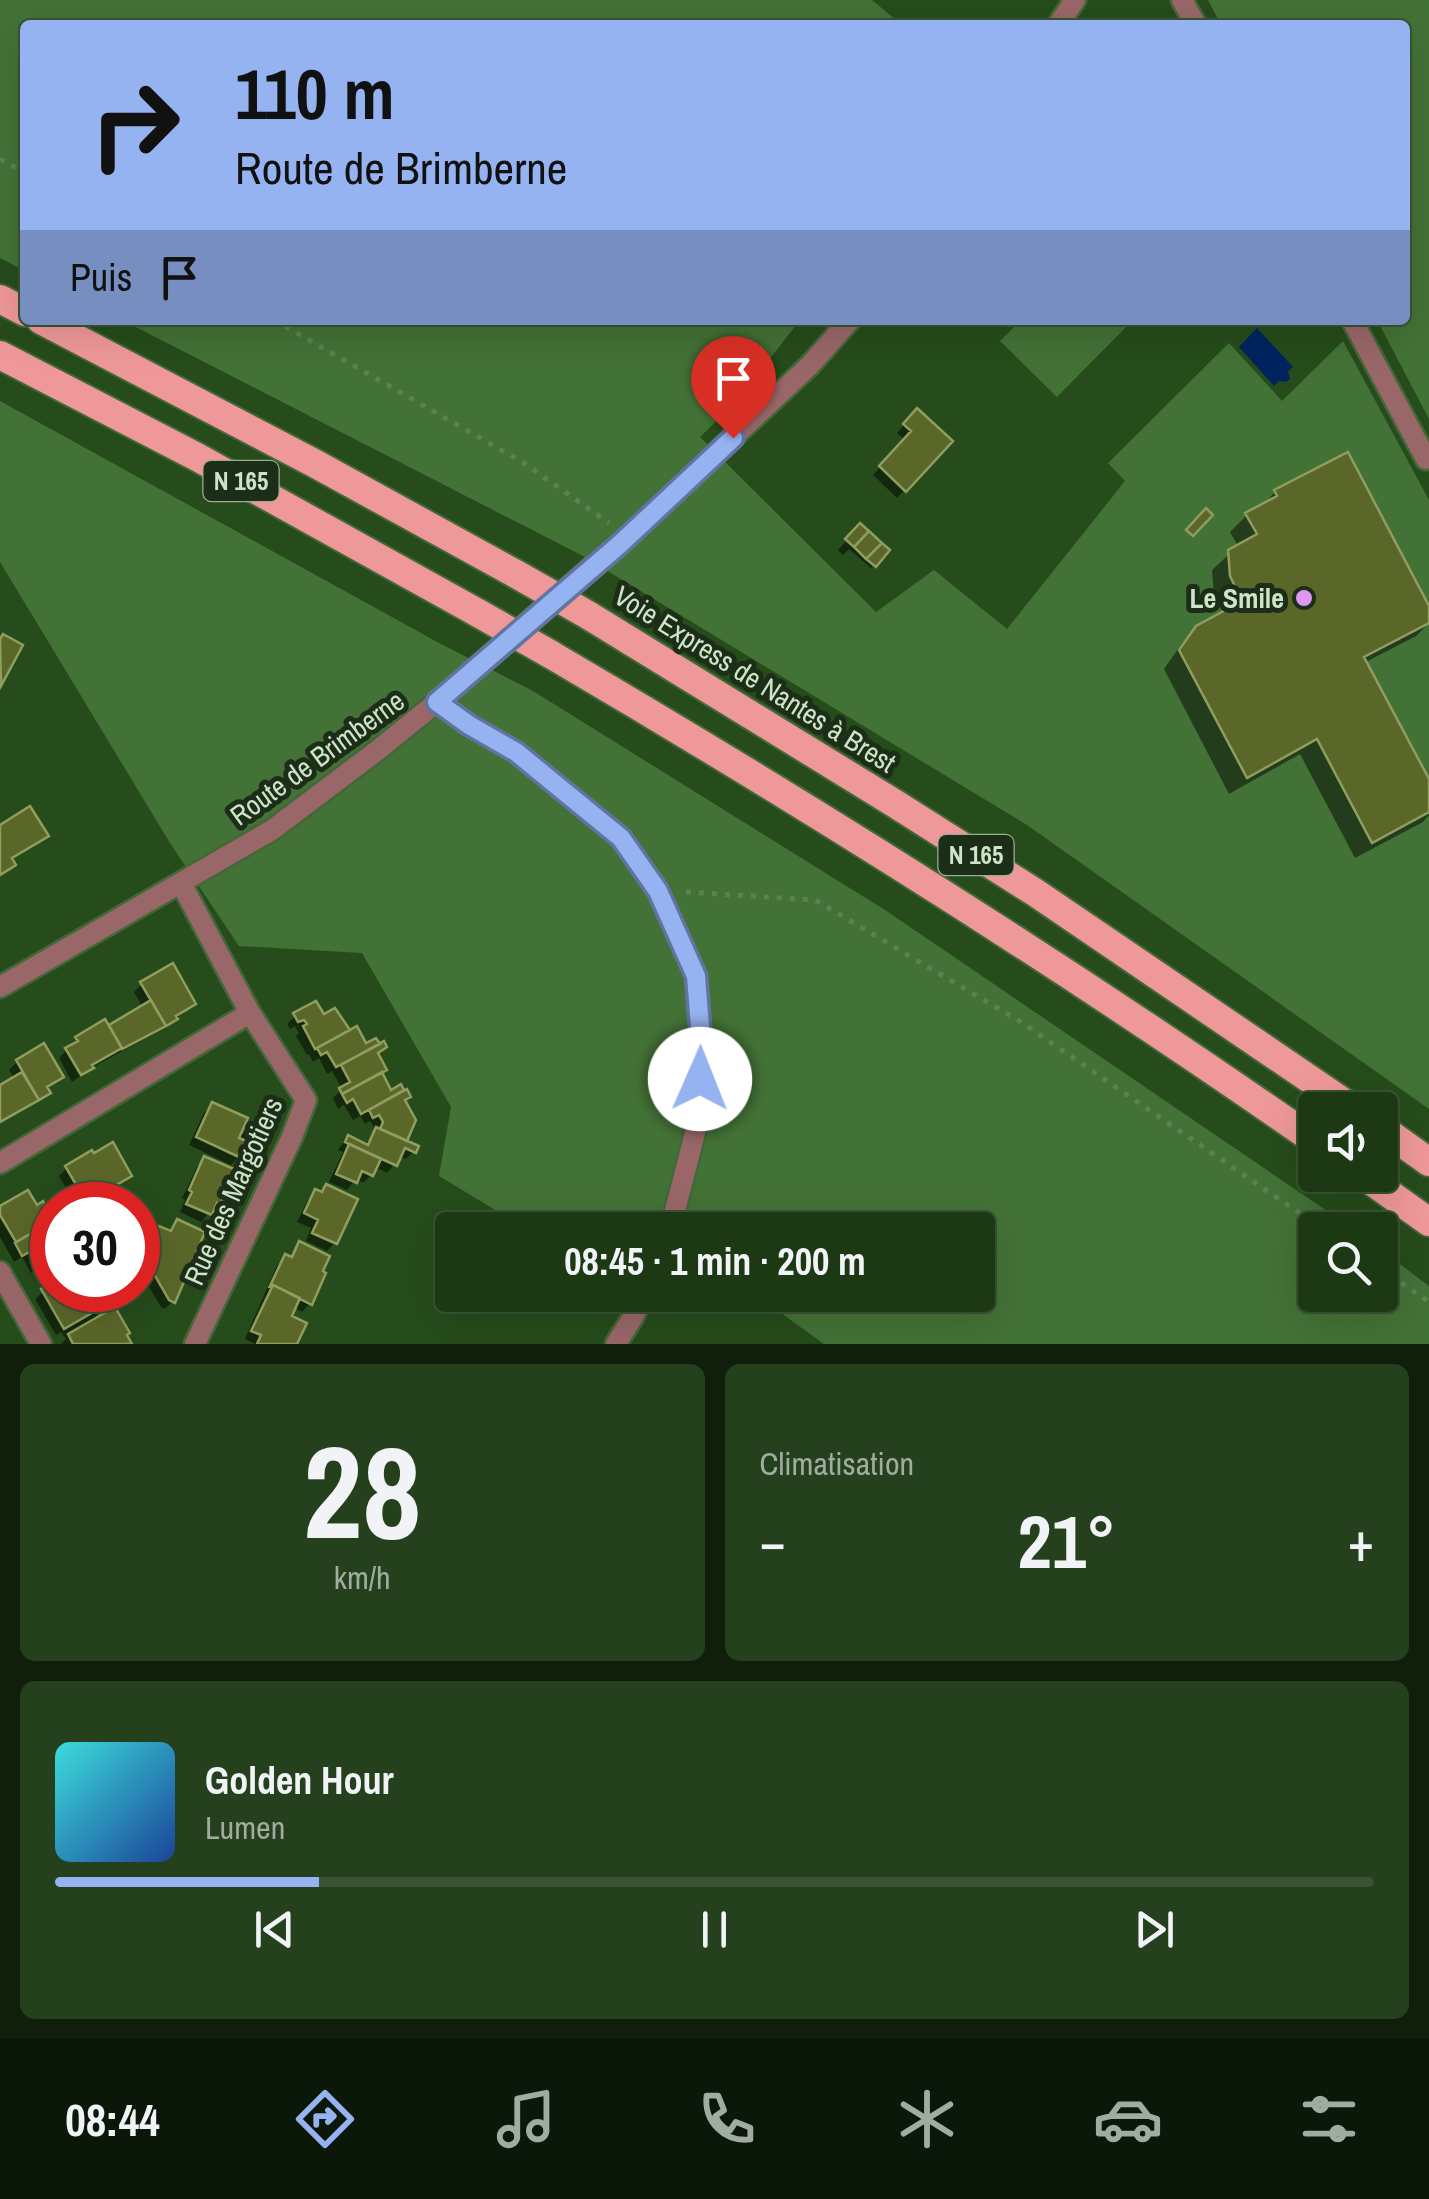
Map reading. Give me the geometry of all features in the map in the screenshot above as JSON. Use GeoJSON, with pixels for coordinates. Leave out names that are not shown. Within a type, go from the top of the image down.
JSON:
{"type":"FeatureCollection","features":[{"type":"Feature","properties":{"kind":"highway","name":"Voie Express de Nantes à Brest"},"geometry":{"type":"LineString","coordinates":[[51,325],[314,463],[588,615],[1036,893],[1329,1092]]}},
{"type":"Feature","properties":{"kind":"highway","name":"N 165"},"geometry":{"type":"LineString","coordinates":[[0,355],[214,466],[478,612],[697,740],[994,924],[1298,1130]]}},
{"type":"Feature","properties":{"kind":"highway"},"geometry":{"type":"LineString","coordinates":[[1398,1140],[1429,1162]]}},
{"type":"Feature","properties":{"kind":"highway"},"geometry":{"type":"LineString","coordinates":[[1387,1192],[1429,1222]]}},
{"type":"Feature","properties":{"kind":"street","name":"Route de Brimberne"},"geometry":{"type":"LineString","coordinates":[[0,987],[272,830],[437,702],[630,534],[810,365],[846,325]]}},
{"type":"Feature","properties":{"kind":"street"},"geometry":{"type":"LineString","coordinates":[[1355,325],[1426,459]]}},
{"type":"Feature","properties":{"kind":"street"},"geometry":{"type":"LineString","coordinates":[[437,702],[516,752],[621,838],[658,891],[696,976],[702,1052],[695,1134],[675,1212]]}},
{"type":"Feature","properties":{"kind":"street","name":"Rue des Margotiers"},"geometry":{"type":"LineString","coordinates":[[181,883],[250,1013],[306,1100],[196,1344]]}},
{"type":"Feature","properties":{"kind":"street"},"geometry":{"type":"LineString","coordinates":[[0,1163],[250,1013]]}},
{"type":"Feature","properties":{"kind":"street"},"geometry":{"type":"LineString","coordinates":[[0,1272],[41,1344]]}},
{"type":"Feature","properties":{"kind":"street"},"geometry":{"type":"LineString","coordinates":[[616,1344],[635,1312]]}},
{"type":"Feature","properties":{"kind":"path"},"geometry":{"type":"LineString","coordinates":[[283,325],[524,463],[603,520],[630,534]]}},
{"type":"Feature","properties":{"kind":"path"},"geometry":{"type":"LineString","coordinates":[[658,891],[815,900],[1021,1022],[1298,1212]]}},
{"type":"Feature","properties":{"kind":"path"},"geometry":{"type":"LineString","coordinates":[[1398,1280],[1429,1302]]}},
{"type":"Feature","properties":{"kind":"green space"},"geometry":{"type":"Polygon","coordinates":[[[0,0],[872,0],[896,20],[20,20],[20,268],[0,258],[0,0]]]}},
{"type":"Feature","properties":{"kind":"green space"},"geometry":{"type":"Polygon","coordinates":[[[1208,0],[1429,0],[1429,419],[1380,325],[1410,325],[1410,20],[1218,20],[1208,0]]]}},
{"type":"Feature","properties":{"kind":"green space"},"geometry":{"type":"Polygon","coordinates":[[[132,325],[796,325],[737,401],[700,437],[876,612],[934,570],[1007,629],[1125,481],[1108,463],[1229,343],[1282,401],[1343,341],[1429,500],[1429,1109],[1027,825],[583,556],[132,325]]]}},
{"type":"Feature","properties":{"kind":"green space"},"geometry":{"type":"Polygon","coordinates":[[[1016,325],[1128,325],[1057,397],[1000,341],[1016,325]]]}},
{"type":"Feature","properties":{"kind":"green space"},"geometry":{"type":"Polygon","coordinates":[[[0,401],[533,691],[885,910],[1329,1212],[1298,1212],[1298,1312],[1398,1312],[1398,1263],[1429,1286],[1429,1344],[824,1344],[780,1312],[995,1312],[995,1212],[498,1212],[439,1176],[451,1107],[362,953],[239,946],[170,843],[0,562],[0,401]]]}},
{"type":"Feature","properties":{"kind":"water"},"geometry":{"type":"Polygon","coordinates":[[[1257,328],[1293,367],[1286,382],[1279,381],[1274,386],[1239,347],[1257,328]]]}},
{"type":"Feature","properties":{"kind":"building"},"geometry":{"type":"Polygon","coordinates":[[[917,408],[953,441],[906,492],[879,466],[911,431],[903,424],[917,408]]]}},
{"type":"Feature","properties":{"kind":"building","name":"Le Smile"},"geometry":{"type":"Polygon","coordinates":[[[1348,452],[1429,606],[1429,623],[1364,657],[1429,779],[1429,812],[1372,843],[1317,739],[1247,778],[1179,650],[1196,626],[1242,601],[1230,576],[1228,550],[1257,534],[1245,513],[1277,496],[1274,490],[1348,452]]]}},
{"type":"Feature","properties":{"kind":"building"},"geometry":{"type":"Polygon","coordinates":[[[1206,508],[1213,515],[1193,536],[1186,530],[1206,508]]]}},
{"type":"Feature","properties":{"kind":"building"},"geometry":{"type":"Polygon","coordinates":[[[860,523],[869,531],[854,547],[845,539],[860,523]]]}},
{"type":"Feature","properties":{"kind":"building"},"geometry":{"type":"Polygon","coordinates":[[[869,531],[882,543],[866,559],[854,547],[869,531]]]}},
{"type":"Feature","properties":{"kind":"building"},"geometry":{"type":"Polygon","coordinates":[[[882,543],[890,550],[876,567],[866,559],[882,543]]]}},
{"type":"Feature","properties":{"kind":"building"},"geometry":{"type":"Polygon","coordinates":[[[3,634],[23,645],[1,686],[0,639],[3,634]]]}},
{"type":"Feature","properties":{"kind":"building"},"geometry":{"type":"Polygon","coordinates":[[[30,806],[49,836],[12,858],[16,865],[0,875],[0,825],[30,806]]]}},
{"type":"Feature","properties":{"kind":"building"},"geometry":{"type":"Polygon","coordinates":[[[173,963],[196,1004],[166,1026],[140,982],[173,963]]]}},
{"type":"Feature","properties":{"kind":"building"},"geometry":{"type":"Polygon","coordinates":[[[151,1000],[166,1026],[122,1049],[109,1025],[151,1000]]]}},
{"type":"Feature","properties":{"kind":"building"},"geometry":{"type":"Polygon","coordinates":[[[316,1001],[324,1014],[335,1008],[350,1030],[315,1049],[303,1026],[307,1024],[304,1020],[298,1022],[293,1013],[316,1001]]]}},
{"type":"Feature","properties":{"kind":"building"},"geometry":{"type":"Polygon","coordinates":[[[105,1019],[122,1048],[81,1075],[65,1048],[78,1041],[75,1037],[105,1019]]]}},
{"type":"Feature","properties":{"kind":"building"},"geometry":{"type":"Polygon","coordinates":[[[357,1026],[366,1043],[376,1038],[380,1044],[336,1067],[327,1052],[321,1055],[317,1048],[357,1026]]]}},
{"type":"Feature","properties":{"kind":"building"},"geometry":{"type":"Polygon","coordinates":[[[384,1041],[387,1047],[378,1053],[387,1070],[342,1094],[339,1088],[350,1082],[341,1065],[384,1041]]]}},
{"type":"Feature","properties":{"kind":"building"},"geometry":{"type":"Polygon","coordinates":[[[44,1043],[64,1077],[47,1087],[51,1093],[39,1100],[16,1060],[44,1043]]]}},
{"type":"Feature","properties":{"kind":"building"},"geometry":{"type":"Polygon","coordinates":[[[22,1072],[39,1100],[0,1122],[0,1085],[22,1072]]]}},
{"type":"Feature","properties":{"kind":"building"},"geometry":{"type":"Polygon","coordinates":[[[382,1072],[391,1090],[401,1084],[404,1090],[361,1114],[353,1099],[347,1103],[342,1094],[382,1072]]]}},
{"type":"Feature","properties":{"kind":"building"},"geometry":{"type":"Polygon","coordinates":[[[407,1089],[411,1097],[405,1100],[416,1120],[407,1141],[380,1129],[383,1122],[379,1115],[373,1118],[369,1110],[407,1089]]]}},
{"type":"Feature","properties":{"kind":"building"},"geometry":{"type":"Polygon","coordinates":[[[212,1102],[248,1118],[239,1138],[249,1142],[241,1158],[196,1137],[212,1102]]]}},
{"type":"Feature","properties":{"kind":"building"},"geometry":{"type":"Polygon","coordinates":[[[376,1127],[419,1146],[416,1153],[405,1148],[397,1166],[345,1142],[348,1135],[368,1145],[376,1127]]]}},
{"type":"Feature","properties":{"kind":"building"},"geometry":{"type":"Polygon","coordinates":[[[113,1142],[132,1176],[122,1182],[74,1182],[65,1166],[92,1150],[94,1153],[113,1142]]]}},
{"type":"Feature","properties":{"kind":"building"},"geometry":{"type":"Polygon","coordinates":[[[349,1144],[381,1159],[373,1176],[362,1171],[357,1183],[336,1174],[349,1144]]]}},
{"type":"Feature","properties":{"kind":"building"},"geometry":{"type":"Polygon","coordinates":[[[204,1156],[236,1170],[212,1215],[186,1204],[204,1156]]]}},
{"type":"Feature","properties":{"kind":"building"},"geometry":{"type":"Polygon","coordinates":[[[326,1184],[358,1199],[337,1244],[312,1233],[318,1220],[304,1213],[315,1189],[322,1192],[326,1184]]]}},
{"type":"Feature","properties":{"kind":"building"},"geometry":{"type":"Polygon","coordinates":[[[28,1190],[30,1234],[16,1242],[0,1215],[0,1206],[28,1190]]]}},
{"type":"Feature","properties":{"kind":"building"},"geometry":{"type":"Polygon","coordinates":[[[177,1219],[205,1232],[175,1303],[160,1284],[160,1226],[171,1231],[177,1219]]]}},
{"type":"Feature","properties":{"kind":"building"},"geometry":{"type":"Polygon","coordinates":[[[30,1234],[30,1252],[22,1256],[15,1243],[30,1234]]]}},
{"type":"Feature","properties":{"kind":"building"},"geometry":{"type":"Polygon","coordinates":[[[299,1241],[330,1256],[312,1305],[270,1286],[285,1254],[292,1257],[299,1241]]]}},
{"type":"Feature","properties":{"kind":"building"},"geometry":{"type":"Polygon","coordinates":[[[273,1285],[300,1298],[292,1316],[307,1323],[297,1344],[257,1344],[261,1335],[251,1331],[273,1285]]]}},
{"type":"Feature","properties":{"kind":"building"},"geometry":{"type":"Polygon","coordinates":[[[54,1312],[94,1312],[64,1329],[54,1312]]]}},
{"type":"Feature","properties":{"kind":"building"},"geometry":{"type":"Polygon","coordinates":[[[106,1312],[118,1312],[132,1344],[73,1344],[68,1334],[106,1312]]]}},
{"type":"Feature","properties":{"kind":"place","name":"Le Smile"},"geometry":{"type":"Point","coordinates":[1304,598]}},
{"type":"Feature","properties":{"kind":"route"},"geometry":{"type":"LineString","coordinates":[[700,1079],[702,1052],[696,976],[658,891],[621,838],[516,752],[437,702],[620,544],[733,438]]}}]}
